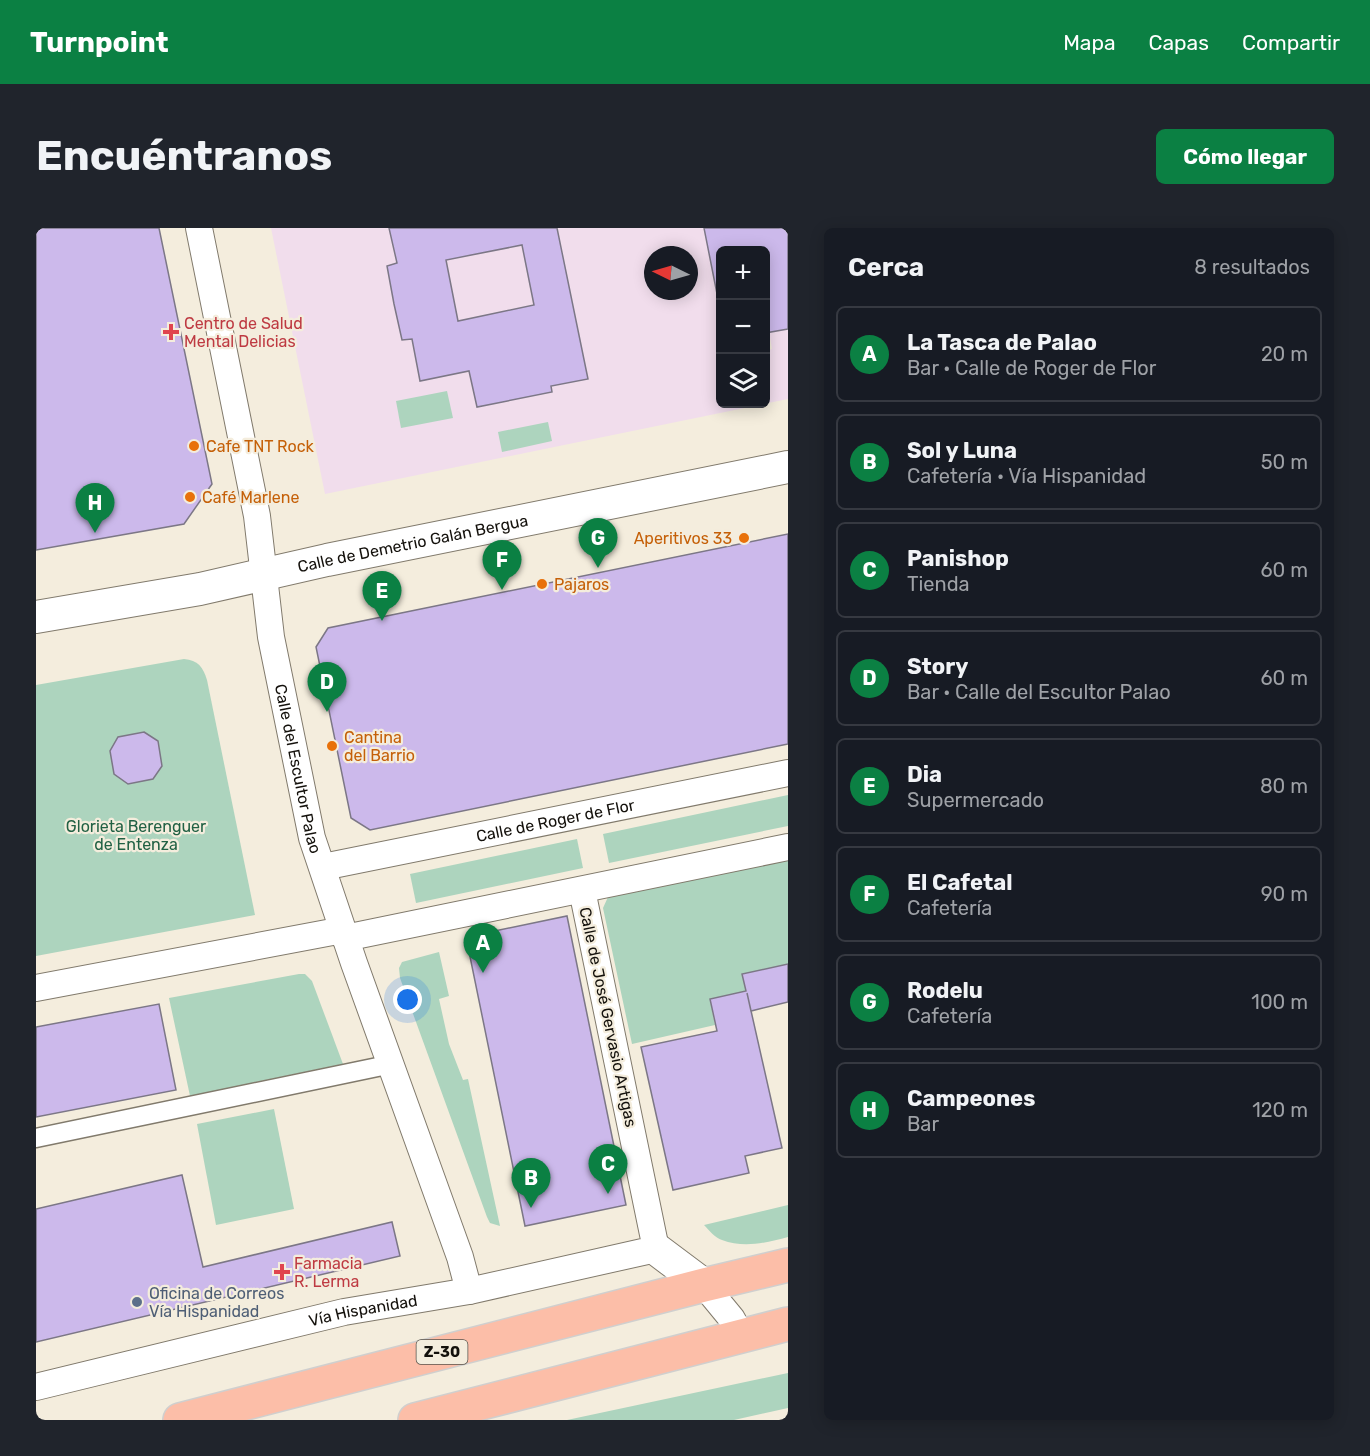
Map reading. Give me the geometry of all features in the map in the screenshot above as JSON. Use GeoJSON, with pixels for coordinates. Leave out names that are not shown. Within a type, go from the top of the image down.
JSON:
{"type":"FeatureCollection","features":[{"type":"Feature","properties":{"kind":"highway","name":"Z-30"},"geometry":{"type":"LineString","coordinates":[[180,1420],[788,1265]]}},
{"type":"Feature","properties":{"kind":"highway"},"geometry":{"type":"LineString","coordinates":[[415,1420],[788,1324]]}},
{"type":"Feature","properties":{"kind":"street","name":"Calle del Escultor Palao"},"geometry":{"type":"LineString","coordinates":[[199,228],[257,516],[271,637],[312,838],[344,934],[460,1257],[469,1291]]}},
{"type":"Feature","properties":{"kind":"street","name":"Calle de Demetrio Galán Bergua"},"geometry":{"type":"LineString","coordinates":[[36,617],[200,589],[788,467]]}},
{"type":"Feature","properties":{"kind":"street","name":"Calle de Roger de Flor"},"geometry":{"type":"LineString","coordinates":[[323,867],[788,773]]}},
{"type":"Feature","properties":{"kind":"street"},"geometry":{"type":"LineString","coordinates":[[36,988],[582,890],[788,847]]}},
{"type":"Feature","properties":{"kind":"street","name":"Calle de José Gervasio Artigas"},"geometry":{"type":"LineString","coordinates":[[582,890],[656,1249]]}},
{"type":"Feature","properties":{"kind":"street"},"geometry":{"type":"LineString","coordinates":[[36,1138],[392,1064]]}},
{"type":"Feature","properties":{"kind":"street"},"geometry":{"type":"LineString","coordinates":[[656,1249],[704,1285],[732,1319],[741,1335]]}},
{"type":"Feature","properties":{"kind":"street","name":"Vía Hispanidad"},"geometry":{"type":"LineString","coordinates":[[36,1387],[344,1312],[469,1291],[656,1249]]}},
{"type":"Feature","properties":{"kind":"shaded area"},"geometry":{"type":"Polygon","coordinates":[[[271,228],[704,228],[716,289],[716,408],[744,408],[325,494],[271,228]]]}},
{"type":"Feature","properties":{"kind":"shaded area"},"geometry":{"type":"Polygon","coordinates":[[[788,329],[788,399],[770,403],[770,350],[772,349],[770,332],[788,329]]]}},
{"type":"Feature","properties":{"kind":"green space"},"geometry":{"type":"Polygon","coordinates":[[[447,391],[453,418],[401,428],[396,401],[447,391]]]}},
{"type":"Feature","properties":{"kind":"green space"},"geometry":{"type":"Polygon","coordinates":[[[548,422],[552,441],[502,452],[498,432],[548,422]]]}},
{"type":"Feature","properties":{"kind":"green space","name":"Glorieta Berenguer de Entenza"},"geometry":{"type":"Polygon","coordinates":[[[184,659],[199,665],[207,680],[255,915],[36,956],[36,685],[184,659]]]}},
{"type":"Feature","properties":{"kind":"green space"},"geometry":{"type":"Polygon","coordinates":[[[788,795],[788,826],[609,863],[603,834],[788,795]]]}},
{"type":"Feature","properties":{"kind":"green space"},"geometry":{"type":"Polygon","coordinates":[[[577,839],[583,868],[416,903],[410,874],[577,839]]]}},
{"type":"Feature","properties":{"kind":"green space"},"geometry":{"type":"Polygon","coordinates":[[[788,858],[788,964],[743,974],[746,991],[710,999],[715,1025],[632,1044],[603,908],[608,897],[788,858]]]}},
{"type":"Feature","properties":{"kind":"green space"},"geometry":{"type":"Polygon","coordinates":[[[439,952],[449,996],[439,999],[449,1044],[463,1080],[468,1079],[500,1226],[490,1223],[487,1217],[400,978],[399,968],[402,962],[439,952]]]}},
{"type":"Feature","properties":{"kind":"green space"},"geometry":{"type":"Polygon","coordinates":[[[305,974],[312,981],[343,1064],[190,1096],[169,998],[305,974]]]}},
{"type":"Feature","properties":{"kind":"green space"},"geometry":{"type":"Polygon","coordinates":[[[274,1109],[294,1209],[216,1225],[197,1124],[274,1109]]]}},
{"type":"Feature","properties":{"kind":"green space"},"geometry":{"type":"Polygon","coordinates":[[[788,1205],[788,1237],[780,1239],[755,1244],[738,1244],[717,1238],[704,1225],[788,1205]]]}},
{"type":"Feature","properties":{"kind":"green space"},"geometry":{"type":"Polygon","coordinates":[[[788,1373],[788,1408],[734,1420],[567,1420],[788,1373]]]}},
{"type":"Feature","properties":{"kind":"building"},"geometry":{"type":"Polygon","coordinates":[[[36,228],[159,228],[212,484],[184,524],[36,550],[36,228]]]}},
{"type":"Feature","properties":{"kind":"building"},"geometry":{"type":"Polygon","coordinates":[[[389,228],[557,228],[588,379],[551,386],[552,392],[477,407],[469,371],[420,381],[412,339],[402,340],[394,304],[387,266],[397,263],[389,228]],[[522,245],[446,260],[458,321],[534,305],[522,245]]]}},
{"type":"Feature","properties":{"kind":"building"},"geometry":{"type":"Polygon","coordinates":[[[704,228],[788,228],[788,329],[770,332],[770,246],[716,246],[716,289],[704,228]]]}},
{"type":"Feature","properties":{"kind":"building"},"geometry":{"type":"Polygon","coordinates":[[[788,534],[788,744],[370,830],[351,818],[316,647],[328,628],[788,534]]]}},
{"type":"Feature","properties":{"kind":"building"},"geometry":{"type":"Polygon","coordinates":[[[144,732],[158,741],[162,766],[153,779],[128,784],[114,774],[110,751],[118,737],[144,732]]]}},
{"type":"Feature","properties":{"kind":"building"},"geometry":{"type":"Polygon","coordinates":[[[567,916],[626,1205],[525,1226],[466,937],[567,916]]]}},
{"type":"Feature","properties":{"kind":"building"},"geometry":{"type":"Polygon","coordinates":[[[788,964],[788,1002],[751,1011],[782,1148],[745,1156],[749,1173],[673,1190],[641,1047],[717,1031],[710,999],[746,991],[742,974],[788,964]]]}},
{"type":"Feature","properties":{"kind":"building"},"geometry":{"type":"Polygon","coordinates":[[[159,1004],[176,1090],[36,1117],[36,1027],[159,1004]]]}},
{"type":"Feature","properties":{"kind":"building"},"geometry":{"type":"Polygon","coordinates":[[[182,1175],[203,1267],[392,1222],[400,1256],[36,1342],[36,1209],[182,1175]]]}},
{"type":"Feature","properties":{"kind":"place","name":"Centro de Salud Mental Delicias"},"geometry":{"type":"Point","coordinates":[171,332]}},
{"type":"Feature","properties":{"kind":"place","name":"Cafe TNT Rock"},"geometry":{"type":"Point","coordinates":[194,446]}},
{"type":"Feature","properties":{"kind":"place","name":"Café Marlene"},"geometry":{"type":"Point","coordinates":[190,497]}},
{"type":"Feature","properties":{"kind":"place","name":"Campeones"},"geometry":{"type":"Point","coordinates":[95,533]}},
{"type":"Feature","properties":{"kind":"place","name":"Aperitivos 33"},"geometry":{"type":"Point","coordinates":[744,538]}},
{"type":"Feature","properties":{"kind":"place","name":"Rodelu"},"geometry":{"type":"Point","coordinates":[598,568]}},
{"type":"Feature","properties":{"kind":"place","name":"Pajaros"},"geometry":{"type":"Point","coordinates":[542,584]}},
{"type":"Feature","properties":{"kind":"place","name":"El Cafetal"},"geometry":{"type":"Point","coordinates":[502,590]}},
{"type":"Feature","properties":{"kind":"place","name":"Dia"},"geometry":{"type":"Point","coordinates":[382,621]}},
{"type":"Feature","properties":{"kind":"place","name":"Story"},"geometry":{"type":"Point","coordinates":[327,712]}},
{"type":"Feature","properties":{"kind":"place","name":"Cantina del Barrio"},"geometry":{"type":"Point","coordinates":[332,746]}},
{"type":"Feature","properties":{"kind":"place","name":"La Tasca de Palao"},"geometry":{"type":"Point","coordinates":[483,973]}},
{"type":"Feature","properties":{"kind":"place","name":"Panishop"},"geometry":{"type":"Point","coordinates":[608,1194]}},
{"type":"Feature","properties":{"kind":"place","name":"Sol y Luna"},"geometry":{"type":"Point","coordinates":[531,1208]}},
{"type":"Feature","properties":{"kind":"place","name":"Farmacia R. Lerma"},"geometry":{"type":"Point","coordinates":[282,1272]}},
{"type":"Feature","properties":{"kind":"place","name":"Oficina de Correos Vía Hispanidad"},"geometry":{"type":"Point","coordinates":[137,1302]}}]}
